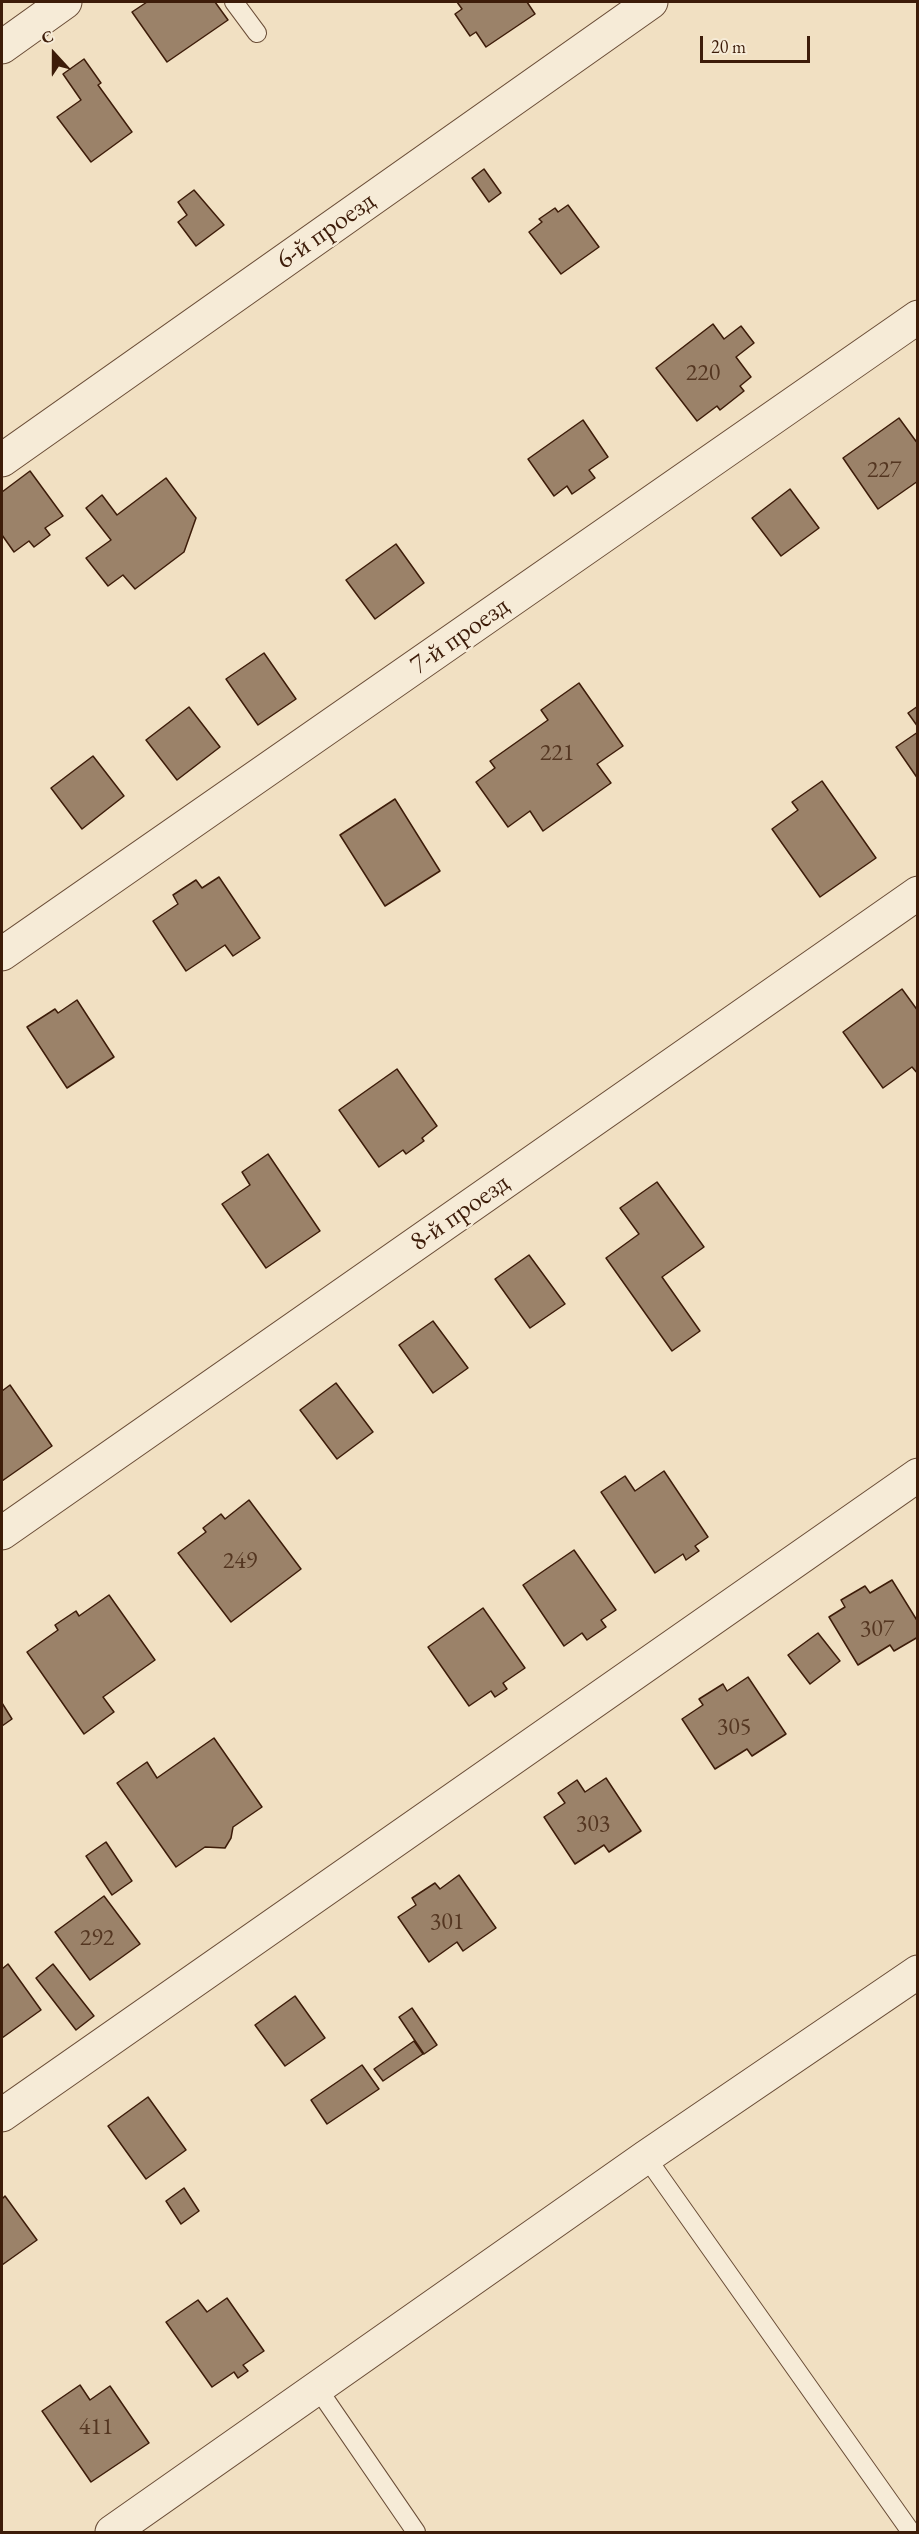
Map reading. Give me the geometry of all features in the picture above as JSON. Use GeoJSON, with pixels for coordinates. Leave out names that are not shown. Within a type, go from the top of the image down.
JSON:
{"type":"FeatureCollection","features":[{"type":"Feature","properties":{"kind":"street"},"geometry":{"type":"LineString","coordinates":[[2,47],[65,2]]}},
{"type":"Feature","properties":{"kind":"street","name":"6-й проезд"},"geometry":{"type":"LineString","coordinates":[[2,460],[651,2]]}},
{"type":"Feature","properties":{"kind":"street","name":"7-й проезд"},"geometry":{"type":"LineString","coordinates":[[2,954],[918,317]]}},
{"type":"Feature","properties":{"kind":"street","name":"8-й проезд"},"geometry":{"type":"LineString","coordinates":[[2,1533],[918,893]]}},
{"type":"Feature","properties":{"kind":"street"},"geometry":{"type":"LineString","coordinates":[[2,2115],[918,1475]]}},
{"type":"Feature","properties":{"kind":"street"},"geometry":{"type":"LineString","coordinates":[[112,2532],[646,2157],[918,1972]]}},
{"type":"Feature","properties":{"kind":"lane"},"geometry":{"type":"LineString","coordinates":[[234,2],[257,33]]}},
{"type":"Feature","properties":{"kind":"lane"},"geometry":{"type":"LineString","coordinates":[[646,2157],[911,2532]]}},
{"type":"Feature","properties":{"kind":"lane"},"geometry":{"type":"LineString","coordinates":[[318,2389],[416,2532]]}},
{"type":"Feature","properties":{"kind":"building"},"geometry":{"type":"Polygon","coordinates":[[[147,2],[215,2],[228,20],[167,62],[132,12],[147,2]]]}},
{"type":"Feature","properties":{"kind":"building"},"geometry":{"type":"Polygon","coordinates":[[[457,2],[527,2],[535,14],[486,47],[476,32],[470,36],[455,14],[462,9],[457,2]]]}},
{"type":"Feature","properties":{"kind":"building"},"geometry":{"type":"Polygon","coordinates":[[[84,59],[101,83],[98,85],[132,132],[91,162],[57,117],[81,100],[63,74],[84,59]]]}},
{"type":"Feature","properties":{"kind":"building"},"geometry":{"type":"Polygon","coordinates":[[[484,169],[501,193],[489,202],[472,178],[484,169]]]}},
{"type":"Feature","properties":{"kind":"building"},"geometry":{"type":"Polygon","coordinates":[[[194,190],[224,225],[196,246],[178,222],[187,215],[178,202],[194,190]]]}},
{"type":"Feature","properties":{"kind":"building"},"geometry":{"type":"Polygon","coordinates":[[[568,205],[599,247],[561,274],[529,232],[542,222],[539,219],[555,208],[558,212],[568,205]]]}},
{"type":"Feature","properties":{"kind":"building"},"geometry":{"type":"Polygon","coordinates":[[[713,324],[724,339],[741,326],[754,343],[736,357],[751,377],[740,386],[744,391],[720,410],[717,406],[697,421],[656,368],[713,324]]]}},
{"type":"Feature","properties":{"kind":"building"},"geometry":{"type":"Polygon","coordinates":[[[899,418],[918,444],[918,481],[878,509],[843,458],[899,418]]]}},
{"type":"Feature","properties":{"kind":"building"},"geometry":{"type":"Polygon","coordinates":[[[583,420],[608,457],[589,470],[595,478],[572,494],[567,486],[554,496],[528,459],[583,420]]]}},
{"type":"Feature","properties":{"kind":"building"},"geometry":{"type":"Polygon","coordinates":[[[30,471],[63,516],[45,528],[50,535],[34,547],[29,541],[14,552],[2,535],[2,492],[30,471]]]}},
{"type":"Feature","properties":{"kind":"building"},"geometry":{"type":"Polygon","coordinates":[[[166,478],[196,518],[184,552],[135,589],[123,575],[108,586],[86,558],[111,540],[86,508],[102,495],[117,515],[166,478]]]}},
{"type":"Feature","properties":{"kind":"building"},"geometry":{"type":"Polygon","coordinates":[[[790,489],[819,528],[781,556],[752,518],[790,489]]]}},
{"type":"Feature","properties":{"kind":"building"},"geometry":{"type":"Polygon","coordinates":[[[396,544],[424,583],[375,619],[346,580],[396,544]]]}},
{"type":"Feature","properties":{"kind":"building"},"geometry":{"type":"Polygon","coordinates":[[[264,653],[296,699],[258,725],[226,679],[264,653]]]}},
{"type":"Feature","properties":{"kind":"building"},"geometry":{"type":"Polygon","coordinates":[[[579,683],[623,746],[597,764],[611,783],[543,831],[530,811],[508,827],[476,782],[495,768],[490,761],[548,720],[541,710],[579,683]]]}},
{"type":"Feature","properties":{"kind":"building"},"geometry":{"type":"Polygon","coordinates":[[[918,706],[918,727],[908,713],[918,706]]]}},
{"type":"Feature","properties":{"kind":"building"},"geometry":{"type":"Polygon","coordinates":[[[189,707],[220,747],[177,780],[146,740],[189,707]]]}},
{"type":"Feature","properties":{"kind":"building"},"geometry":{"type":"Polygon","coordinates":[[[918,732],[918,779],[896,747],[918,732]]]}},
{"type":"Feature","properties":{"kind":"building"},"geometry":{"type":"Polygon","coordinates":[[[93,756],[124,796],[82,829],[51,788],[93,756]]]}},
{"type":"Feature","properties":{"kind":"building"},"geometry":{"type":"Polygon","coordinates":[[[822,781],[876,858],[820,897],[772,829],[798,810],[792,802],[822,781]]]}},
{"type":"Feature","properties":{"kind":"building"},"geometry":{"type":"Polygon","coordinates":[[[395,799],[440,871],[385,906],[340,835],[395,799]]]}},
{"type":"Feature","properties":{"kind":"building"},"geometry":{"type":"Polygon","coordinates":[[[219,877],[260,938],[233,956],[225,945],[186,971],[153,921],[178,904],[173,895],[196,880],[202,888],[219,877]]]}},
{"type":"Feature","properties":{"kind":"building"},"geometry":{"type":"Polygon","coordinates":[[[902,989],[918,1011],[918,1074],[912,1067],[883,1088],[843,1032],[902,989]]]}},
{"type":"Feature","properties":{"kind":"building"},"geometry":{"type":"Polygon","coordinates":[[[77,1000],[114,1057],[67,1088],[27,1027],[55,1009],[58,1013],[77,1000]]]}},
{"type":"Feature","properties":{"kind":"building"},"geometry":{"type":"Polygon","coordinates":[[[397,1069],[437,1126],[422,1138],[424,1141],[406,1154],[403,1150],[379,1167],[339,1110],[397,1069]]]}},
{"type":"Feature","properties":{"kind":"building"},"geometry":{"type":"Polygon","coordinates":[[[268,1154],[320,1231],[266,1268],[222,1204],[250,1185],[242,1172],[268,1154]]]}},
{"type":"Feature","properties":{"kind":"building"},"geometry":{"type":"Polygon","coordinates":[[[657,1182],[704,1247],[662,1277],[700,1331],[672,1351],[606,1258],[639,1234],[620,1208],[657,1182]]]}},
{"type":"Feature","properties":{"kind":"building"},"geometry":{"type":"Polygon","coordinates":[[[529,1255],[565,1304],[530,1328],[495,1279],[529,1255]]]}},
{"type":"Feature","properties":{"kind":"building"},"geometry":{"type":"Polygon","coordinates":[[[433,1321],[468,1368],[433,1393],[399,1345],[433,1321]]]}},
{"type":"Feature","properties":{"kind":"building"},"geometry":{"type":"Polygon","coordinates":[[[336,1383],[373,1432],[337,1459],[300,1410],[336,1383]]]}},
{"type":"Feature","properties":{"kind":"building"},"geometry":{"type":"Polygon","coordinates":[[[10,1385],[52,1446],[2,1481],[2,1391],[10,1385]]]}},
{"type":"Feature","properties":{"kind":"building"},"geometry":{"type":"Polygon","coordinates":[[[664,1471],[708,1537],[695,1546],[699,1551],[686,1560],[683,1554],[655,1573],[601,1492],[625,1476],[635,1491],[664,1471]]]}},
{"type":"Feature","properties":{"kind":"building"},"geometry":{"type":"Polygon","coordinates":[[[249,1500],[301,1569],[231,1622],[178,1553],[206,1532],[203,1528],[221,1514],[225,1519],[249,1500]]]}},
{"type":"Feature","properties":{"kind":"building"},"geometry":{"type":"Polygon","coordinates":[[[574,1550],[616,1610],[601,1620],[606,1627],[587,1640],[582,1633],[564,1646],[523,1585],[574,1550]]]}},
{"type":"Feature","properties":{"kind":"building"},"geometry":{"type":"Polygon","coordinates":[[[892,1580],[918,1622],[918,1637],[894,1651],[890,1645],[858,1665],[829,1617],[845,1607],[841,1600],[865,1586],[870,1593],[892,1580]]]}},
{"type":"Feature","properties":{"kind":"building"},"geometry":{"type":"Polygon","coordinates":[[[109,1595],[155,1660],[103,1697],[114,1712],[84,1734],[27,1652],[58,1630],[55,1625],[76,1611],[79,1616],[109,1595]]]}},
{"type":"Feature","properties":{"kind":"building"},"geometry":{"type":"Polygon","coordinates":[[[483,1608],[525,1668],[503,1683],[507,1689],[495,1697],[491,1691],[469,1706],[428,1647],[483,1608]]]}},
{"type":"Feature","properties":{"kind":"building"},"geometry":{"type":"Polygon","coordinates":[[[818,1633],[840,1661],[810,1684],[788,1655],[818,1633]]]}},
{"type":"Feature","properties":{"kind":"building"},"geometry":{"type":"Polygon","coordinates":[[[748,1677],[786,1734],[752,1756],[747,1749],[715,1769],[682,1719],[703,1705],[699,1699],[723,1684],[727,1691],[748,1677]]]}},
{"type":"Feature","properties":{"kind":"building"},"geometry":{"type":"Polygon","coordinates":[[[2,1703],[12,1719],[2,1726],[2,1703]]]}},
{"type":"Feature","properties":{"kind":"building"},"geometry":{"type":"Polygon","coordinates":[[[214,1738],[262,1807],[233,1827],[231,1838],[225,1848],[205,1847],[176,1867],[117,1783],[147,1762],[157,1778],[214,1738]]]}},
{"type":"Feature","properties":{"kind":"building"},"geometry":{"type":"Polygon","coordinates":[[[606,1778],[641,1831],[609,1852],[604,1845],[575,1864],[544,1817],[565,1803],[558,1793],[577,1780],[585,1792],[606,1778]]]}},
{"type":"Feature","properties":{"kind":"building"},"geometry":{"type":"Polygon","coordinates":[[[106,1842],[132,1881],[112,1895],[86,1856],[106,1842]]]}},
{"type":"Feature","properties":{"kind":"building"},"geometry":{"type":"Polygon","coordinates":[[[459,1875],[496,1928],[463,1951],[457,1942],[429,1962],[398,1917],[416,1905],[412,1898],[435,1883],[440,1889],[459,1875]]]}},
{"type":"Feature","properties":{"kind":"building"},"geometry":{"type":"Polygon","coordinates":[[[104,1896],[140,1944],[90,1980],[55,1932],[104,1896]]]}},
{"type":"Feature","properties":{"kind":"building"},"geometry":{"type":"Polygon","coordinates":[[[8,1964],[41,2010],[2,2038],[2,1969],[8,1964]]]}},
{"type":"Feature","properties":{"kind":"building"},"geometry":{"type":"Polygon","coordinates":[[[53,1964],[94,2016],[76,2030],[36,1978],[53,1964]]]}},
{"type":"Feature","properties":{"kind":"building"},"geometry":{"type":"Polygon","coordinates":[[[295,1996],[325,2038],[285,2066],[255,2025],[295,1996]]]}},
{"type":"Feature","properties":{"kind":"building"},"geometry":{"type":"Polygon","coordinates":[[[412,2008],[437,2045],[424,2054],[399,2017],[412,2008]]]}},
{"type":"Feature","properties":{"kind":"building"},"geometry":{"type":"Polygon","coordinates":[[[414,2041],[423,2054],[383,2081],[374,2069],[414,2041]]]}},
{"type":"Feature","properties":{"kind":"building"},"geometry":{"type":"Polygon","coordinates":[[[362,2065],[379,2089],[327,2124],[311,2100],[362,2065]]]}},
{"type":"Feature","properties":{"kind":"building"},"geometry":{"type":"Polygon","coordinates":[[[148,2097],[186,2150],[146,2179],[108,2126],[148,2097]]]}},
{"type":"Feature","properties":{"kind":"building"},"geometry":{"type":"Polygon","coordinates":[[[184,2188],[199,2211],[181,2224],[166,2201],[184,2188]]]}},
{"type":"Feature","properties":{"kind":"building"},"geometry":{"type":"Polygon","coordinates":[[[5,2196],[37,2240],[2,2265],[2,2199],[5,2196]]]}},
{"type":"Feature","properties":{"kind":"building"},"geometry":{"type":"Polygon","coordinates":[[[227,2298],[264,2351],[243,2365],[248,2371],[238,2378],[234,2372],[212,2387],[166,2322],[198,2300],[207,2312],[227,2298]]]}},
{"type":"Feature","properties":{"kind":"building"},"geometry":{"type":"Polygon","coordinates":[[[80,2385],[90,2400],[110,2386],[149,2443],[91,2482],[42,2411],[80,2385]]]}}]}
